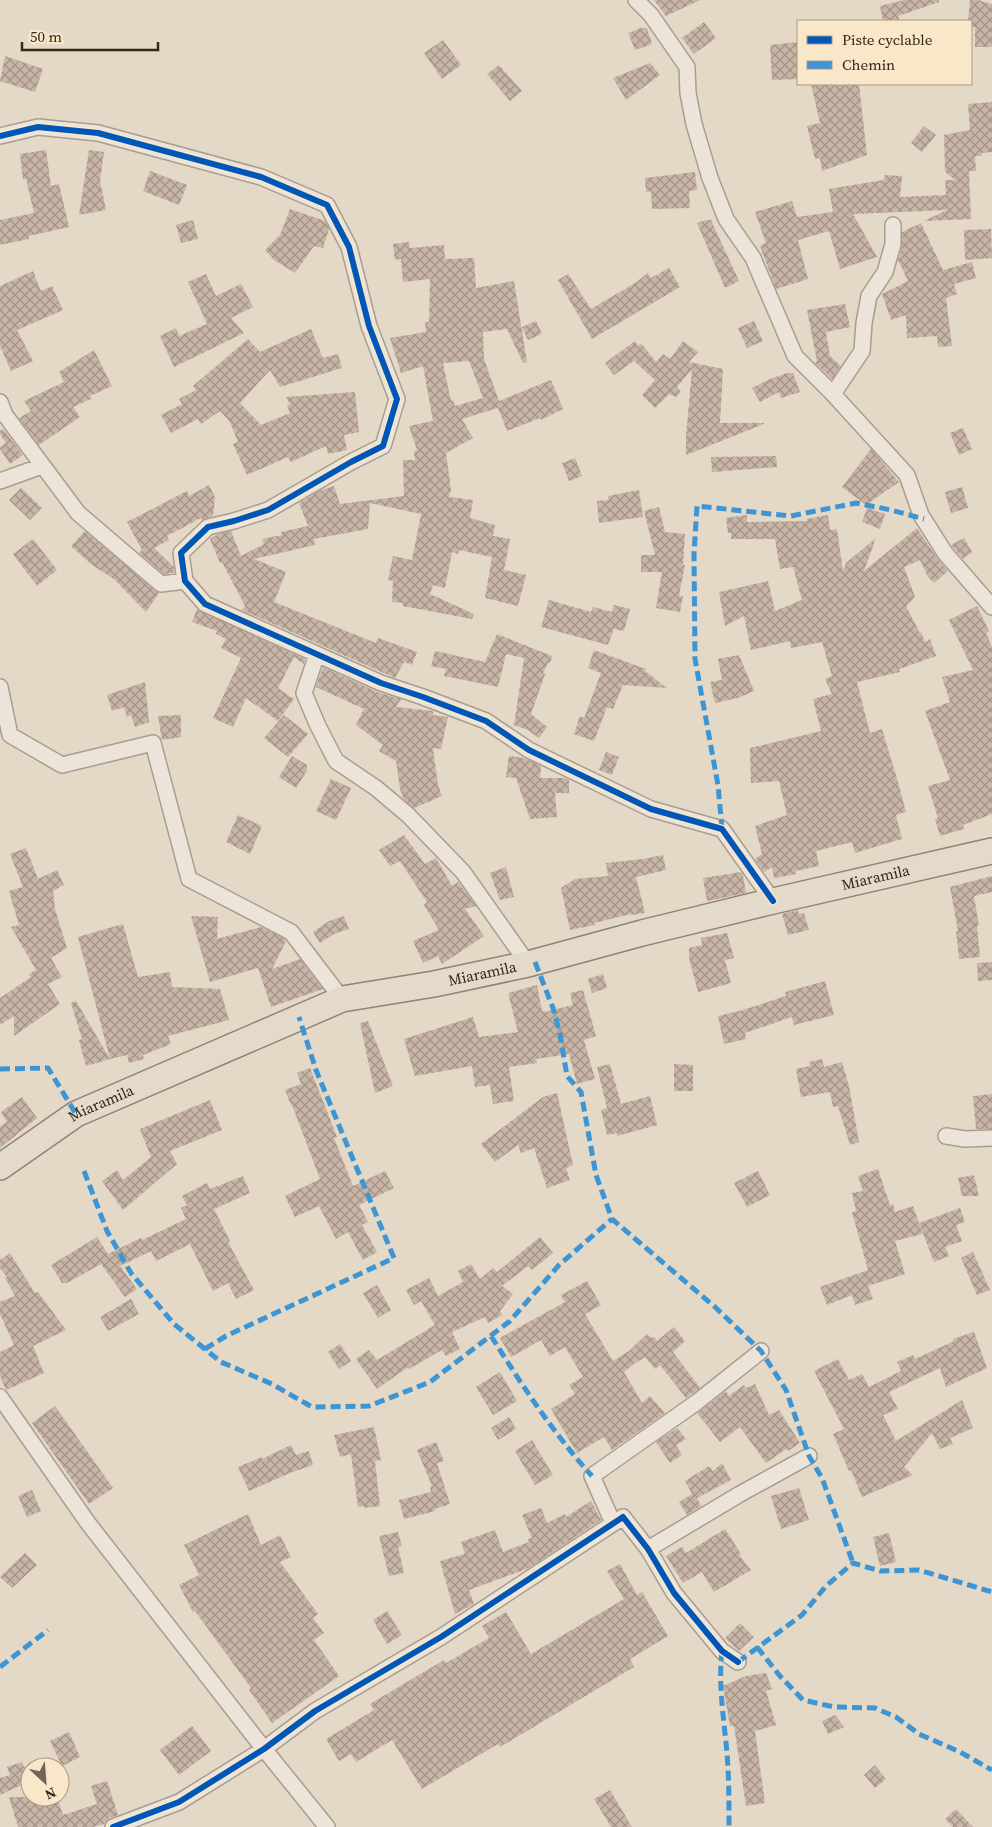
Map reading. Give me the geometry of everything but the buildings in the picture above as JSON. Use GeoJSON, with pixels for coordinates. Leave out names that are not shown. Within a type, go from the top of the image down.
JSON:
{"type":"FeatureCollection","features":[{"type":"Feature","properties":{"kind":"main road","name":"Miaramila"},"geometry":{"type":"LineString","coordinates":[[0,1167],[76,1114],[342,999],[434,984],[528,964],[642,933],[773,901],[992,851]]}},
{"type":"Feature","properties":{"kind":"street"},"geometry":{"type":"LineString","coordinates":[[636,0],[650,15],[687,68],[688,93],[694,124],[710,178],[726,219],[753,258],[795,356],[834,394],[907,476],[921,515],[945,553],[992,607]]}},
{"type":"Feature","properties":{"kind":"street"},"geometry":{"type":"LineString","coordinates":[[0,136],[38,127],[98,133],[261,177],[327,205],[349,247],[369,326],[397,399],[383,446],[350,462],[268,510],[234,522],[208,527],[181,553],[185,581],[205,604],[381,683],[486,721],[529,750],[651,809],[722,829],[773,901]]}},
{"type":"Feature","properties":{"kind":"street"},"geometry":{"type":"LineString","coordinates":[[834,394],[862,351],[864,322],[869,296],[885,272],[893,244],[893,224]]}},
{"type":"Feature","properties":{"kind":"street"},"geometry":{"type":"LineString","coordinates":[[0,402],[5,416],[78,513],[161,584],[185,581]]}},
{"type":"Feature","properties":{"kind":"street"},"geometry":{"type":"LineString","coordinates":[[0,481],[42,466]]}},
{"type":"Feature","properties":{"kind":"street"},"geometry":{"type":"LineString","coordinates":[[317,654],[304,693],[318,726],[336,760],[376,788],[408,814],[463,872],[528,964]]}},
{"type":"Feature","properties":{"kind":"street"},"geometry":{"type":"LineString","coordinates":[[0,687],[10,735],[62,765],[153,743],[189,879],[291,932],[342,999]]}},
{"type":"Feature","properties":{"kind":"street"},"geometry":{"type":"LineString","coordinates":[[946,1136],[965,1139],[992,1138]]}},
{"type":"Feature","properties":{"kind":"street"},"geometry":{"type":"LineString","coordinates":[[613,1523],[592,1476],[697,1402],[761,1351]]}},
{"type":"Feature","properties":{"kind":"street"},"geometry":{"type":"LineString","coordinates":[[0,1397],[88,1523],[327,1827]]}},
{"type":"Feature","properties":{"kind":"street"},"geometry":{"type":"LineString","coordinates":[[648,1549],[740,1494],[809,1456]]}},
{"type":"Feature","properties":{"kind":"street"},"geometry":{"type":"LineString","coordinates":[[113,1827],[179,1802],[264,1749],[315,1711],[441,1637],[623,1517],[648,1549],[680,1600],[722,1651],[738,1662]]}},
{"type":"Feature","properties":{"kind":"marked path"},"geometry":{"type":"LineString","coordinates":[[722,829],[718,785],[695,659],[694,554],[697,506],[791,516],[856,503],[924,519]]}},
{"type":"Feature","properties":{"kind":"marked path"},"geometry":{"type":"LineString","coordinates":[[535,962],[553,1008],[560,1034],[567,1076],[581,1092],[596,1175],[612,1219],[715,1307],[761,1351],[786,1390],[809,1456],[822,1478],[853,1563]]}},
{"type":"Feature","properties":{"kind":"marked path"},"geometry":{"type":"LineString","coordinates":[[205,1349],[226,1336],[394,1258],[316,1070],[299,1017]]}},
{"type":"Feature","properties":{"kind":"marked path"},"geometry":{"type":"LineString","coordinates":[[0,1069],[48,1068],[76,1114]]}},
{"type":"Feature","properties":{"kind":"marked path"},"geometry":{"type":"LineString","coordinates":[[84,1171],[107,1231],[131,1273],[174,1324],[221,1362],[272,1384],[312,1407],[369,1406],[430,1382],[510,1321],[559,1265],[612,1219]]}},
{"type":"Feature","properties":{"kind":"marked path"},"geometry":{"type":"LineString","coordinates":[[491,1336],[551,1426],[592,1476]]}},
{"type":"Feature","properties":{"kind":"marked path"},"geometry":{"type":"LineString","coordinates":[[738,1662],[802,1615],[826,1586],[853,1563],[880,1571],[919,1570],[992,1592]]}},
{"type":"Feature","properties":{"kind":"marked path"},"geometry":{"type":"LineString","coordinates":[[0,1667],[48,1630]]}},
{"type":"Feature","properties":{"kind":"marked path"},"geometry":{"type":"LineString","coordinates":[[757,1647],[780,1676],[803,1700],[834,1707],[875,1708],[896,1717],[919,1734],[960,1752],[992,1770]]}},
{"type":"Feature","properties":{"kind":"marked path"},"geometry":{"type":"LineString","coordinates":[[722,1651],[721,1689],[728,1762],[729,1827]]}},
{"type":"Feature","properties":{"kind":"cycle path"},"geometry":{"type":"LineString","coordinates":[[0,136],[38,127],[98,133],[261,177],[327,205],[349,247],[369,326],[397,399],[383,446],[351,462],[268,510],[208,527],[181,553],[185,581],[205,604],[381,683],[486,721],[529,750],[651,809],[722,829],[773,901]]}},
{"type":"Feature","properties":{"kind":"cycle path"},"geometry":{"type":"LineString","coordinates":[[113,1827],[179,1802],[264,1749],[315,1711],[441,1637],[623,1517],[648,1549],[674,1593],[722,1651],[738,1662]]}}]}
